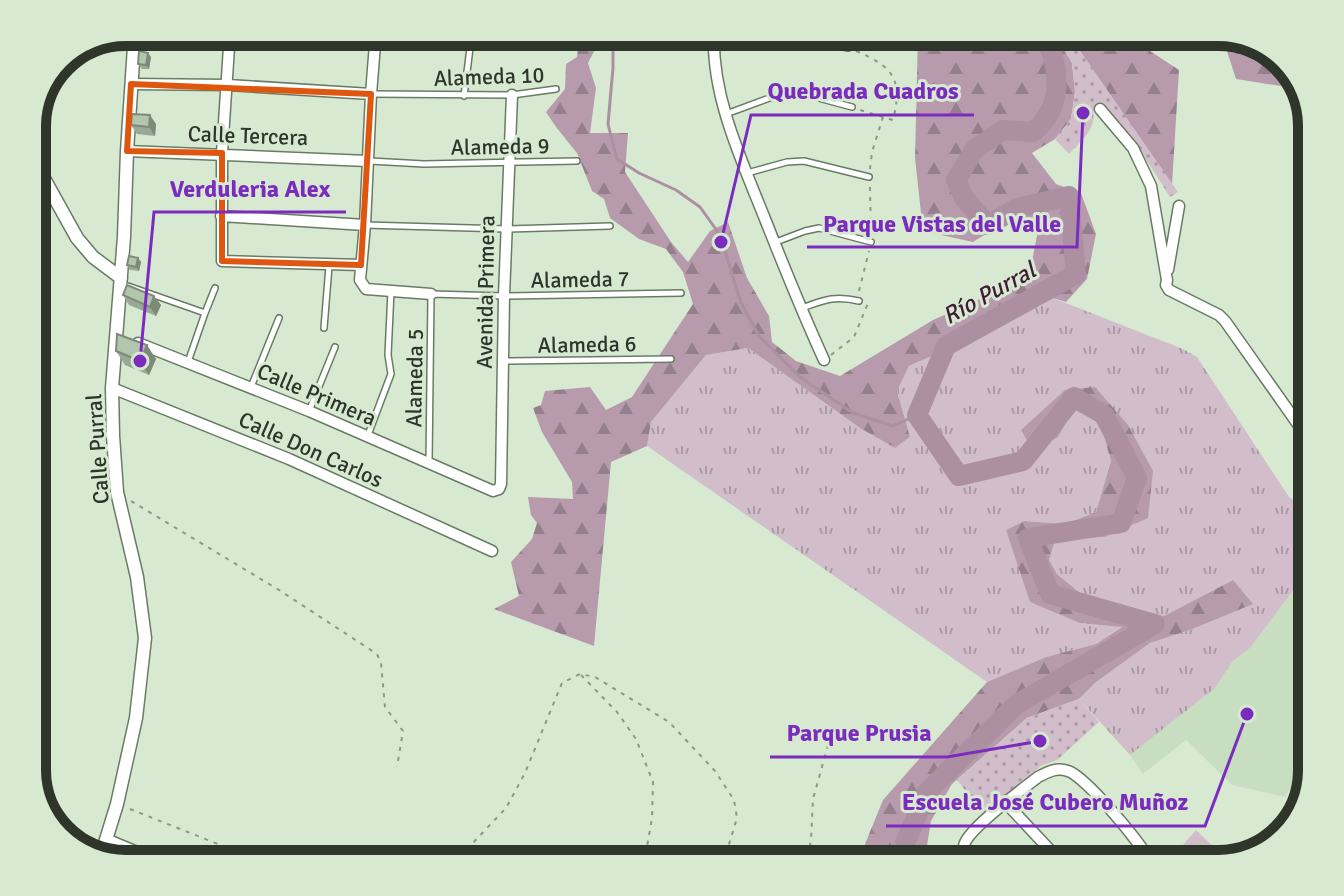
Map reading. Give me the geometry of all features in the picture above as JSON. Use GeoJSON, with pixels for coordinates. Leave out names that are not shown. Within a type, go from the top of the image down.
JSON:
{"type":"FeatureCollection","features":[{"type":"Feature","properties":{"kind":"street","name":"Calle Purral"},"geometry":{"type":"LineString","coordinates":[[104,847],[117,804],[136,718],[145,638],[137,577],[117,492],[112,388],[134,46]]}},
{"type":"Feature","properties":{"kind":"street"},"geometry":{"type":"LineString","coordinates":[[229,46],[222,153],[222,261],[361,265]]}},
{"type":"Feature","properties":{"kind":"street"},"geometry":{"type":"LineString","coordinates":[[375,46],[360,280],[366,289],[431,294]]}},
{"type":"Feature","properties":{"kind":"street"},"geometry":{"type":"LineString","coordinates":[[714,46],[715,65],[726,114],[801,309],[824,360]]}},
{"type":"Feature","properties":{"kind":"street"},"geometry":{"type":"LineString","coordinates":[[131,84],[228,85],[371,94]]}},
{"type":"Feature","properties":{"kind":"street","name":"Avenida Primera"},"geometry":{"type":"LineString","coordinates":[[499,489],[512,95]]}},
{"type":"Feature","properties":{"kind":"street"},"geometry":{"type":"LineString","coordinates":[[1100,109],[1133,148],[1151,186],[1167,280]]}},
{"type":"Feature","properties":{"kind":"street","name":"Calle Tercera"},"geometry":{"type":"LineString","coordinates":[[127,151],[368,161]]}},
{"type":"Feature","properties":{"kind":"street"},"geometry":{"type":"LineString","coordinates":[[46,182],[77,238],[93,257],[120,280]]}},
{"type":"Feature","properties":{"kind":"street"},"geometry":{"type":"LineString","coordinates":[[1179,206],[1166,285],[1169,290],[1225,321],[1298,424]]}},
{"type":"Feature","properties":{"kind":"street"},"geometry":{"type":"LineString","coordinates":[[221,216],[365,225]]}},
{"type":"Feature","properties":{"kind":"street","name":"Calle Primera"},"geometry":{"type":"LineString","coordinates":[[117,335],[309,411],[493,491],[499,489]]}},
{"type":"Feature","properties":{"kind":"street","name":"Calle Don Carlos"},"geometry":{"type":"LineString","coordinates":[[112,388],[289,459],[492,551]]}},
{"type":"Feature","properties":{"kind":"street"},"geometry":{"type":"LineString","coordinates":[[964,850],[967,837],[1006,803],[1038,777],[1057,769],[1080,777],[1143,850]]}},
{"type":"Feature","properties":{"kind":"street"},"geometry":{"type":"LineString","coordinates":[[1006,803],[1050,850]]}},
{"type":"Feature","properties":{"kind":"street"},"geometry":{"type":"LineString","coordinates":[[106,839],[132,850]]}},
{"type":"Feature","properties":{"kind":"lane"},"geometry":{"type":"LineString","coordinates":[[464,96],[470,46]]}},
{"type":"Feature","properties":{"kind":"lane"},"geometry":{"type":"LineString","coordinates":[[840,46],[848,48]]}},
{"type":"Feature","properties":{"kind":"lane","name":"Alameda 10"},"geometry":{"type":"LineString","coordinates":[[371,94],[512,95],[556,89]]}},
{"type":"Feature","properties":{"kind":"lane"},"geometry":{"type":"LineString","coordinates":[[726,114],[783,93],[800,93],[852,107]]}},
{"type":"Feature","properties":{"kind":"lane","name":"Alameda 9"},"geometry":{"type":"LineString","coordinates":[[368,161],[424,164],[577,161]]}},
{"type":"Feature","properties":{"kind":"lane"},"geometry":{"type":"LineString","coordinates":[[747,173],[787,162],[804,161],[869,177]]}},
{"type":"Feature","properties":{"kind":"lane"},"geometry":{"type":"LineString","coordinates":[[365,225],[506,229],[610,226]]}},
{"type":"Feature","properties":{"kind":"lane"},"geometry":{"type":"LineString","coordinates":[[775,242],[819,228],[871,242]]}},
{"type":"Feature","properties":{"kind":"lane"},"geometry":{"type":"LineString","coordinates":[[324,328],[329,263]]}},
{"type":"Feature","properties":{"kind":"lane"},"geometry":{"type":"LineString","coordinates":[[120,280],[205,313]]}},
{"type":"Feature","properties":{"kind":"lane"},"geometry":{"type":"LineString","coordinates":[[187,363],[215,288]]}},
{"type":"Feature","properties":{"kind":"lane"},"geometry":{"type":"LineString","coordinates":[[368,436],[391,374],[388,355],[391,291]]}},
{"type":"Feature","properties":{"kind":"lane","name":"Alameda 7"},"geometry":{"type":"LineString","coordinates":[[431,294],[681,293]]}},
{"type":"Feature","properties":{"kind":"lane","name":"Alameda 5"},"geometry":{"type":"LineString","coordinates":[[429,463],[431,294]]}},
{"type":"Feature","properties":{"kind":"lane"},"geometry":{"type":"LineString","coordinates":[[801,309],[830,298],[844,297],[859,301]]}},
{"type":"Feature","properties":{"kind":"lane"},"geometry":{"type":"LineString","coordinates":[[251,387],[279,318]]}},
{"type":"Feature","properties":{"kind":"lane"},"geometry":{"type":"LineString","coordinates":[[309,411],[335,347]]}},
{"type":"Feature","properties":{"kind":"lane","name":"Alameda 6"},"geometry":{"type":"LineString","coordinates":[[504,361],[671,359]]}},
{"type":"Feature","properties":{"kind":"path"},"geometry":{"type":"LineString","coordinates":[[848,48],[884,66],[895,79],[899,99],[893,120],[852,107]]}},
{"type":"Feature","properties":{"kind":"path"},"geometry":{"type":"LineString","coordinates":[[117,492],[279,590],[377,654],[381,663],[385,707],[403,731],[397,767]]}},
{"type":"Feature","properties":{"kind":"path"},"geometry":{"type":"LineString","coordinates":[[466,850],[506,808],[525,773],[562,683],[580,674],[595,677],[669,722],[715,771],[734,800],[737,818],[727,850]]}},
{"type":"Feature","properties":{"kind":"path"},"geometry":{"type":"LineString","coordinates":[[580,674],[617,712],[636,739],[653,782],[652,818],[646,850]]}},
{"type":"Feature","properties":{"kind":"path"},"geometry":{"type":"LineString","coordinates":[[809,850],[813,799],[830,738]]}},
{"type":"Feature","properties":{"kind":"path"},"geometry":{"type":"LineString","coordinates":[[117,804],[233,850]]}},
{"type":"Feature","properties":{"kind":"highlighted area"},"geometry":{"type":"Polygon","coordinates":[[[131,84],[371,94],[361,265],[222,261],[222,153],[127,151],[131,84]]]}},
{"type":"Feature","properties":{"kind":"shaded area"},"geometry":{"type":"Polygon","coordinates":[[[1292,592],[1298,595],[1298,770],[1285,797],[1232,785],[1186,740],[1143,774],[1130,755],[1215,688],[1232,662],[1250,648],[1292,592]]]}},
{"type":"Feature","properties":{"kind":"green space"},"geometry":{"type":"Polygon","coordinates":[[[578,46],[597,46],[588,63],[596,88],[590,133],[628,133],[625,172],[671,242],[688,262],[710,231],[728,222],[747,278],[769,316],[772,342],[796,361],[840,376],[933,320],[1029,277],[1039,225],[1014,217],[973,242],[923,231],[915,158],[918,46],[1062,46],[1072,63],[1075,92],[1071,119],[1055,139],[1032,153],[1056,184],[1081,193],[1096,234],[1087,279],[1066,302],[1053,298],[1011,321],[909,366],[897,391],[910,437],[895,448],[860,428],[748,348],[706,355],[651,422],[647,446],[611,462],[594,646],[494,609],[519,596],[511,562],[532,539],[537,523],[531,515],[528,497],[573,499],[572,482],[542,432],[533,408],[541,405],[545,391],[590,387],[606,410],[632,397],[693,304],[683,272],[666,249],[639,239],[610,218],[604,199],[592,191],[577,153],[546,112],[565,89],[566,64],[577,57],[578,46]]]}},
{"type":"Feature","properties":{"kind":"green space"},"geometry":{"type":"Polygon","coordinates":[[[1062,46],[1077,46],[1178,192],[1170,197],[1137,145],[1101,104],[1093,111],[1094,118],[1087,135],[1069,154],[1055,139],[1071,119],[1075,92],[1072,63],[1062,46]]]}},
{"type":"Feature","properties":{"kind":"green space"},"geometry":{"type":"Polygon","coordinates":[[[1077,46],[1142,46],[1179,70],[1172,185],[1077,46]]]}},
{"type":"Feature","properties":{"kind":"green space"},"geometry":{"type":"Polygon","coordinates":[[[1225,47],[1253,54],[1274,70],[1288,87],[1236,79],[1225,47]]]}},
{"type":"Feature","properties":{"kind":"green space"},"geometry":{"type":"Polygon","coordinates":[[[1053,298],[1197,357],[1289,497],[1298,503],[1298,586],[1250,648],[1232,662],[1215,688],[1130,755],[1079,699],[1095,683],[1150,643],[1252,604],[1233,580],[1164,616],[1085,597],[1057,574],[1049,560],[1055,541],[1104,537],[1128,425],[1065,390],[1058,437],[1074,410],[1100,422],[1111,461],[1096,512],[1065,524],[1024,521],[1006,530],[1080,623],[1123,626],[1096,644],[1046,657],[987,682],[647,446],[651,422],[706,355],[748,348],[860,428],[895,448],[910,437],[897,391],[909,366],[1011,321],[1053,298]]]}},
{"type":"Feature","properties":{"kind":"green space"},"geometry":{"type":"Polygon","coordinates":[[[1095,387],[1128,425],[1153,471],[1148,518],[1104,537],[1055,541],[1049,560],[1057,574],[1085,597],[1164,616],[1233,580],[1253,604],[1150,643],[1095,683],[1079,699],[1027,718],[952,784],[931,821],[926,850],[866,850],[865,844],[883,800],[987,682],[1046,657],[1096,644],[1122,627],[1080,623],[1030,602],[1006,530],[1024,521],[1065,524],[1096,512],[1111,461],[1100,422],[1074,410],[1058,437],[1033,451],[1021,430],[1065,390],[1095,387]]]}},
{"type":"Feature","properties":{"kind":"green space"},"geometry":{"type":"Polygon","coordinates":[[[1079,699],[1099,722],[1057,760],[1041,766],[984,814],[957,780],[1027,718],[1079,699]]]}},
{"type":"Feature","properties":{"kind":"green space"},"geometry":{"type":"Polygon","coordinates":[[[1196,830],[1217,850],[1179,850],[1196,830]]]}},
{"type":"Feature","properties":{"kind":"building"},"geometry":{"type":"Polygon","coordinates":[[[139,51],[148,53],[146,65],[138,64],[139,51]]]}},
{"type":"Feature","properties":{"kind":"building"},"geometry":{"type":"Polygon","coordinates":[[[132,114],[150,115],[149,127],[131,125],[132,114]]]}},
{"type":"Feature","properties":{"kind":"building"},"geometry":{"type":"Polygon","coordinates":[[[129,256],[138,258],[136,267],[127,265],[129,256]]]}},
{"type":"Feature","properties":{"kind":"building"},"geometry":{"type":"Polygon","coordinates":[[[127,285],[154,296],[150,307],[123,295],[127,285]]]}},
{"type":"Feature","properties":{"kind":"building"},"geometry":{"type":"Polygon","coordinates":[[[117,334],[147,345],[140,361],[116,351],[117,334]]]}},
{"type":"Feature","properties":{"kind":"waterway"},"geometry":{"type":"LineString","coordinates":[[613,46],[608,124],[617,159],[676,190],[700,207],[720,235],[741,303],[759,336],[800,377],[853,413],[893,426],[917,415]]}},
{"type":"Feature","properties":{"kind":"waterway","name":"Río Purral"},"geometry":{"type":"LineString","coordinates":[[906,850],[905,843],[927,792],[1017,704],[1155,624],[1050,594],[1028,538],[1121,523],[1137,478],[1104,415],[1074,397],[1023,461],[959,476],[917,415],[946,346],[1076,274],[1069,196],[1017,208],[988,225],[964,198],[956,180],[974,150],[1003,130],[1033,132],[1043,122],[1055,98],[1056,71],[1049,46]]}},
{"type":"Feature","properties":{"kind":"place","name":"Parque Vistas del Valle"},"geometry":{"type":"Point","coordinates":[1083,113]}},
{"type":"Feature","properties":{"kind":"place","name":"Quebrada Cuadros"},"geometry":{"type":"Point","coordinates":[721,242]}},
{"type":"Feature","properties":{"kind":"place","name":"Verduleria Alex"},"geometry":{"type":"Point","coordinates":[140,361]}},
{"type":"Feature","properties":{"kind":"place","name":"Escuela José Cubero Muñoz"},"geometry":{"type":"Point","coordinates":[1247,714]}},
{"type":"Feature","properties":{"kind":"place","name":"Parque Prusia"},"geometry":{"type":"Point","coordinates":[1040,741]}}]}
